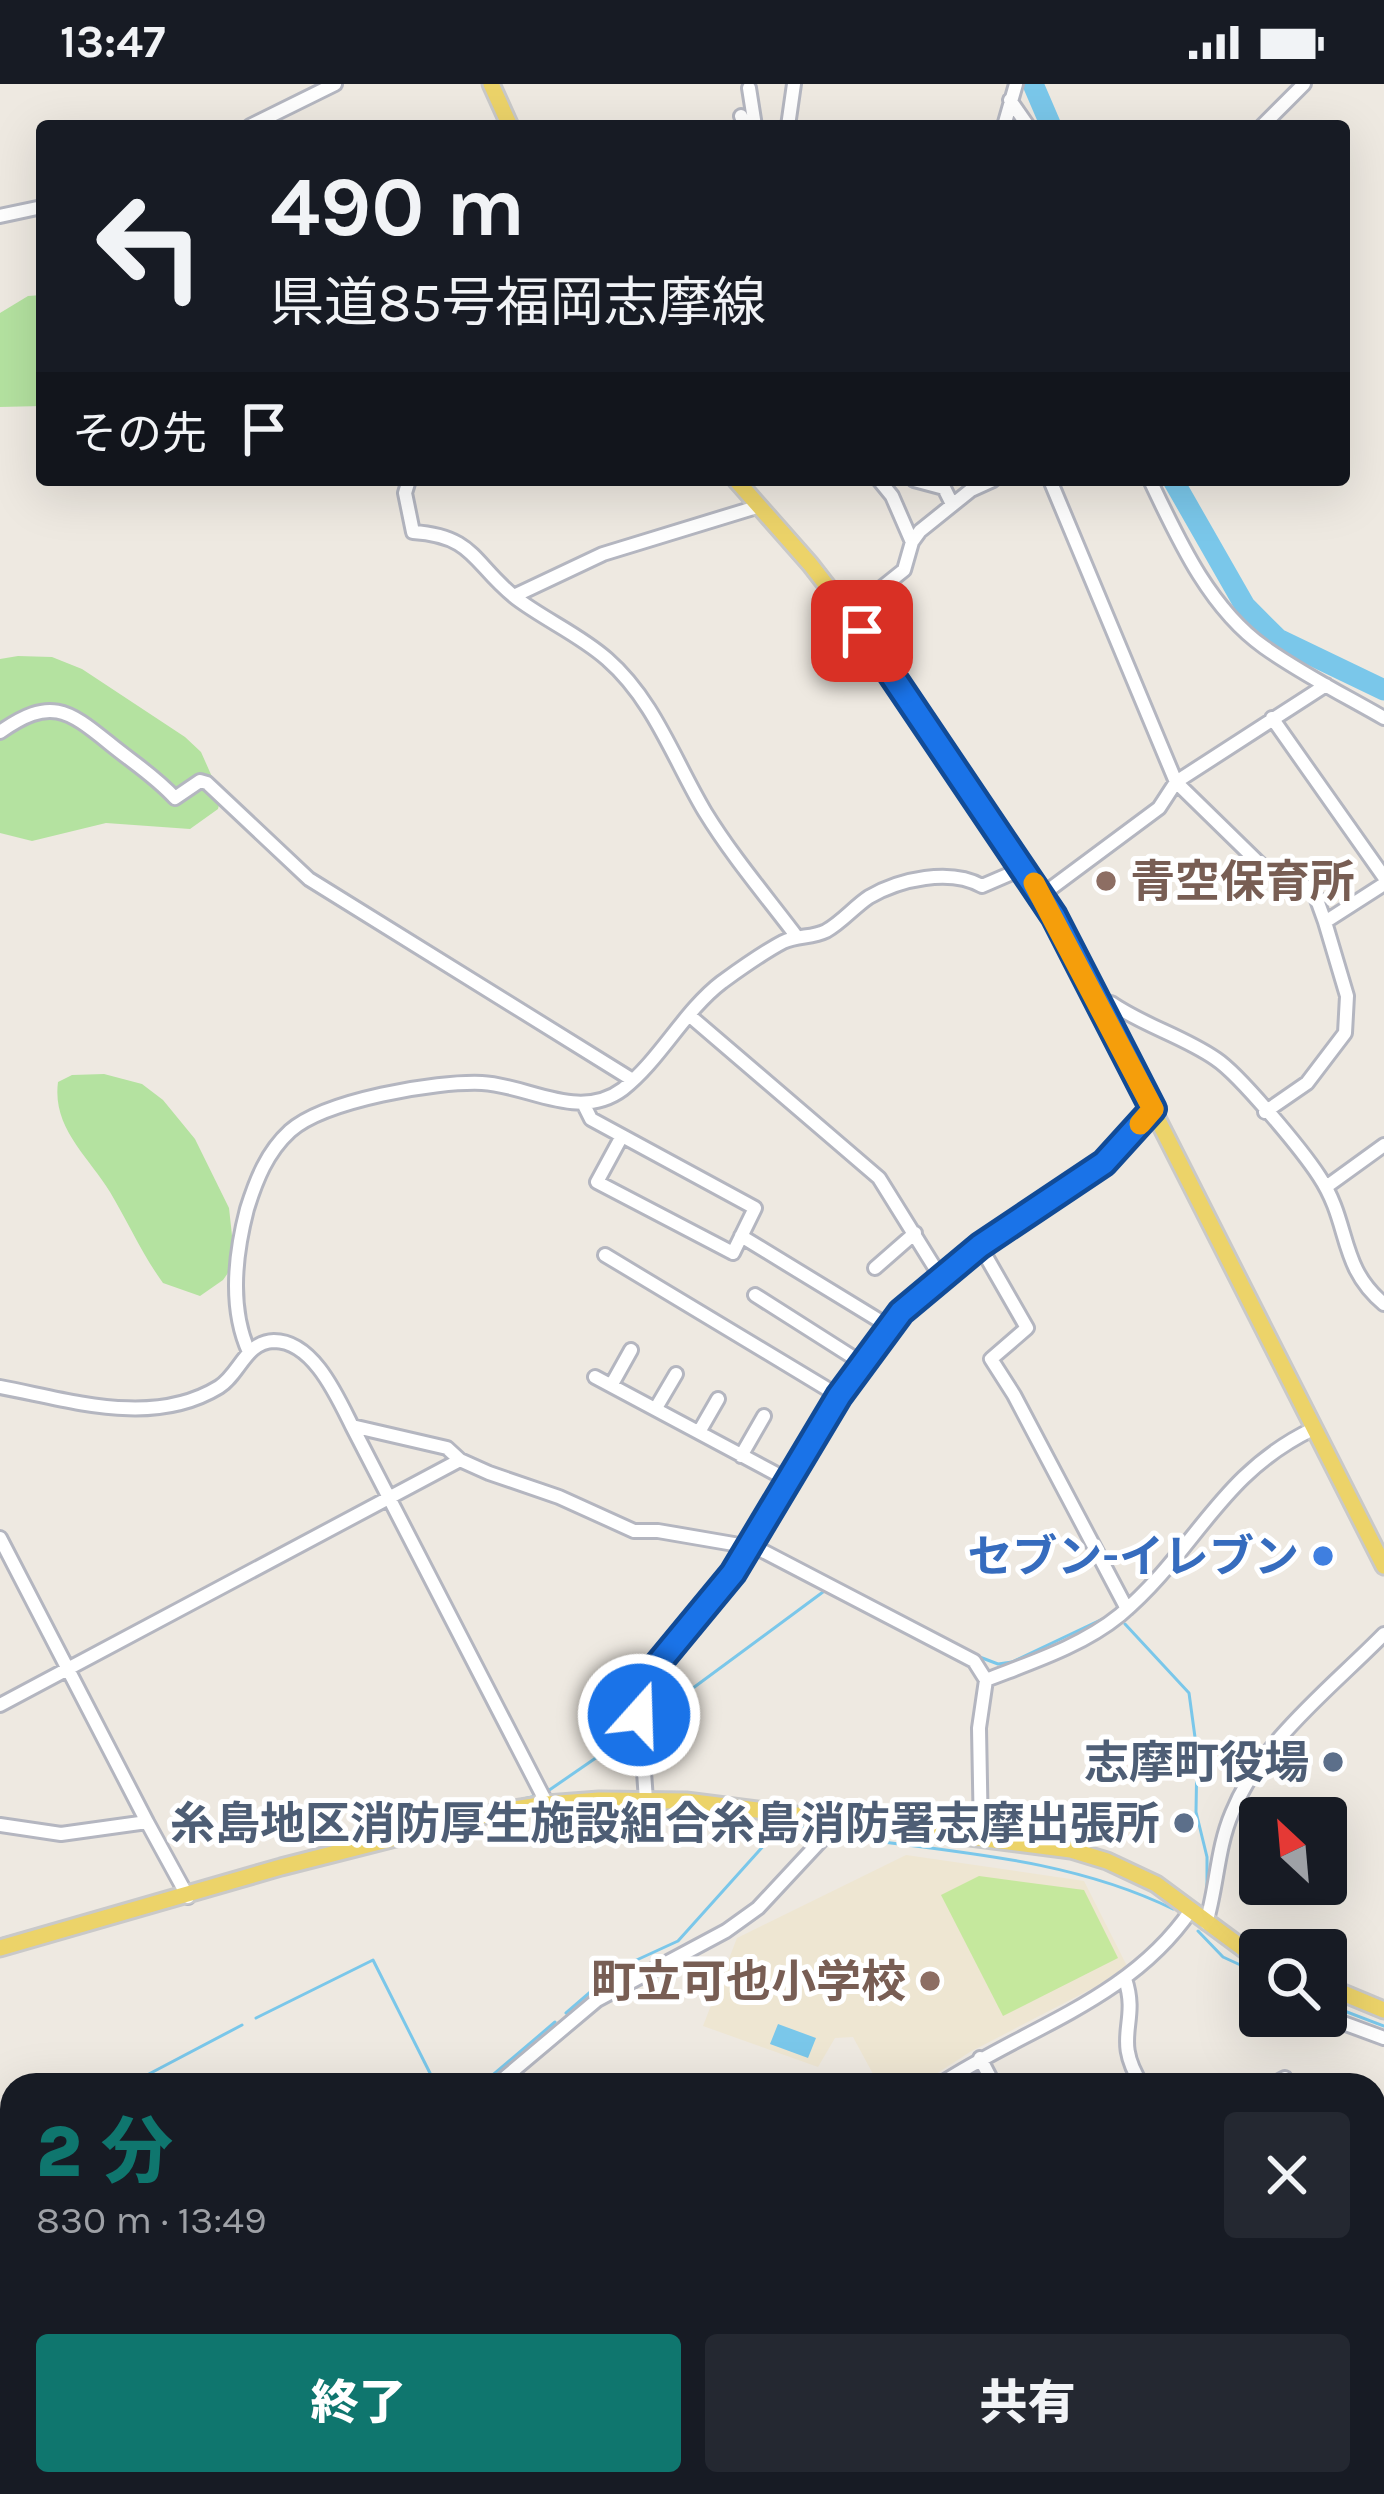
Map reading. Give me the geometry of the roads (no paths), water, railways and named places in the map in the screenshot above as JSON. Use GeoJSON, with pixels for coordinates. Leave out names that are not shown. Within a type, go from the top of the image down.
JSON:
{"type":"FeatureCollection","features":[{"type":"Feature","properties":{"kind":"main road"},"geometry":{"type":"LineString","coordinates":[[490,84],[507,120]]}},
{"type":"Feature","properties":{"kind":"main road"},"geometry":{"type":"LineString","coordinates":[[742,486],[849,614],[1042,896],[1384,1566]]}},
{"type":"Feature","properties":{"kind":"main road"},"geometry":{"type":"LineString","coordinates":[[0,1948],[543,1797],[744,1806],[1070,1850],[1156,1884],[1239,1946]]}},
{"type":"Feature","properties":{"kind":"main road"},"geometry":{"type":"LineString","coordinates":[[1347,1995],[1384,2010]]}},
{"type":"Feature","properties":{"kind":"street"},"geometry":{"type":"LineString","coordinates":[[262,120],[335,84]]}},
{"type":"Feature","properties":{"kind":"street"},"geometry":{"type":"LineString","coordinates":[[789,120],[794,84]]}},
{"type":"Feature","properties":{"kind":"street"},"geometry":{"type":"LineString","coordinates":[[1005,120],[1016,84]]}},
{"type":"Feature","properties":{"kind":"street"},"geometry":{"type":"LineString","coordinates":[[1268,120],[1304,84]]}},
{"type":"Feature","properties":{"kind":"street"},"geometry":{"type":"LineString","coordinates":[[749,88],[754,120]]}},
{"type":"Feature","properties":{"kind":"street"},"geometry":{"type":"LineString","coordinates":[[1010,100],[1024,120]]}},
{"type":"Feature","properties":{"kind":"street"},"geometry":{"type":"LineString","coordinates":[[0,216],[36,208]]}},
{"type":"Feature","properties":{"kind":"street"},"geometry":{"type":"LineString","coordinates":[[407,486],[404,493],[413,532],[445,534],[461,543],[514,596],[606,658],[629,682],[644,700],[707,815],[797,937]]}},
{"type":"Feature","properties":{"kind":"street"},"geometry":{"type":"LineString","coordinates":[[884,486],[912,542]]}},
{"type":"Feature","properties":{"kind":"street"},"geometry":{"type":"LineString","coordinates":[[936,486],[944,488],[952,504]]}},
{"type":"Feature","properties":{"kind":"street"},"geometry":{"type":"LineString","coordinates":[[849,614],[904,570],[912,542],[952,504],[983,486]]}},
{"type":"Feature","properties":{"kind":"street"},"geometry":{"type":"LineString","coordinates":[[1053,486],[1176,782],[1262,866],[1306,887],[1316,897],[1325,922],[1347,996],[1345,1033],[1306,1083],[1265,1112]]}},
{"type":"Feature","properties":{"kind":"street"},"geometry":{"type":"LineString","coordinates":[[1153,486],[1192,564],[1238,625],[1264,647],[1384,718]]}},
{"type":"Feature","properties":{"kind":"street"},"geometry":{"type":"LineString","coordinates":[[514,596],[603,554],[760,506]]}},
{"type":"Feature","properties":{"kind":"street"},"geometry":{"type":"LineString","coordinates":[[1042,896],[1159,808],[1176,782],[1326,685]]}},
{"type":"Feature","properties":{"kind":"street"},"geometry":{"type":"LineString","coordinates":[[0,733],[32,715],[61,711],[85,721],[175,799],[195,784],[207,783],[309,879],[631,1079]]}},
{"type":"Feature","properties":{"kind":"street"},"geometry":{"type":"LineString","coordinates":[[1272,718],[1384,881],[1325,922]]}},
{"type":"Feature","properties":{"kind":"street"},"geometry":{"type":"LineString","coordinates":[[249,1352],[241,1336],[238,1252],[259,1171],[288,1132],[367,1098],[435,1085],[485,1083],[560,1102],[583,1102],[622,1089],[719,984],[797,937],[829,929],[867,898],[887,888],[937,877],[982,886],[1024,868]]}},
{"type":"Feature","properties":{"kind":"street"},"geometry":{"type":"LineString","coordinates":[[1102,1008],[1111,1003],[1139,1023],[1218,1060],[1326,1187],[1352,1267],[1360,1282],[1384,1304]]}},
{"type":"Feature","properties":{"kind":"street"},"geometry":{"type":"LineString","coordinates":[[690,1016],[879,1178],[940,1276]]}},
{"type":"Feature","properties":{"kind":"street"},"geometry":{"type":"LineString","coordinates":[[1121,1048],[1139,1023]]}},
{"type":"Feature","properties":{"kind":"street"},"geometry":{"type":"LineString","coordinates":[[583,1102],[590,1119],[622,1136],[754,1208],[733,1253],[597,1182],[622,1136]]}},
{"type":"Feature","properties":{"kind":"street"},"geometry":{"type":"LineString","coordinates":[[646,1800],[638,1688],[750,1548],[786,1479],[862,1363],[918,1294],[1104,1163],[1153,1109]]}},
{"type":"Feature","properties":{"kind":"street"},"geometry":{"type":"LineString","coordinates":[[1326,1187],[1384,1145]]}},
{"type":"Feature","properties":{"kind":"street"},"geometry":{"type":"LineString","coordinates":[[875,1268],[915,1233]]}},
{"type":"Feature","properties":{"kind":"street"},"geometry":{"type":"LineString","coordinates":[[741,1236],[890,1327]]}},
{"type":"Feature","properties":{"kind":"street"},"geometry":{"type":"LineString","coordinates":[[980,1246],[1027,1328],[991,1359],[1126,1609]]}},
{"type":"Feature","properties":{"kind":"street"},"geometry":{"type":"LineString","coordinates":[[605,1255],[839,1396]]}},
{"type":"Feature","properties":{"kind":"street"},"geometry":{"type":"LineString","coordinates":[[755,1295],[862,1363]]}},
{"type":"Feature","properties":{"kind":"street"},"geometry":{"type":"LineString","coordinates":[[0,1388],[107,1408],[166,1405],[219,1387],[249,1352],[271,1340],[304,1349],[352,1426],[543,1797]]}},
{"type":"Feature","properties":{"kind":"street"},"geometry":{"type":"LineString","coordinates":[[612,1384],[632,1350]]}},
{"type":"Feature","properties":{"kind":"street"},"geometry":{"type":"LineString","coordinates":[[656,1408],[676,1374]]}},
{"type":"Feature","properties":{"kind":"street"},"geometry":{"type":"LineString","coordinates":[[595,1378],[786,1479]]}},
{"type":"Feature","properties":{"kind":"street"},"geometry":{"type":"LineString","coordinates":[[699,1432],[718,1399]]}},
{"type":"Feature","properties":{"kind":"street"},"geometry":{"type":"LineString","coordinates":[[741,1456],[764,1416]]}},
{"type":"Feature","properties":{"kind":"street"},"geometry":{"type":"LineString","coordinates":[[352,1426],[447,1448],[460,1460],[634,1531],[750,1548],[811,1574],[974,1661],[986,1680],[979,1728],[981,1837]]}},
{"type":"Feature","properties":{"kind":"street"},"geometry":{"type":"LineString","coordinates":[[986,1680],[1065,1648],[1126,1609],[1251,1467],[1313,1429]]}},
{"type":"Feature","properties":{"kind":"street"},"geometry":{"type":"LineString","coordinates":[[0,1705],[460,1460]]}},
{"type":"Feature","properties":{"kind":"street"},"geometry":{"type":"LineString","coordinates":[[0,1538],[188,1897]]}},
{"type":"Feature","properties":{"kind":"street"},"geometry":{"type":"LineString","coordinates":[[1206,1923],[1224,1833],[1244,1789],[1274,1745],[1384,1634]]}},
{"type":"Feature","properties":{"kind":"street"},"geometry":{"type":"LineString","coordinates":[[510,2073],[597,2000],[758,1909],[826,1835],[828,1818]]}},
{"type":"Feature","properties":{"kind":"street"},"geometry":{"type":"LineString","coordinates":[[0,1825],[61,1834],[147,1822]]}},
{"type":"Feature","properties":{"kind":"street"},"geometry":{"type":"LineString","coordinates":[[957,2073],[1091,2002],[1157,1954],[1191,1910]]}},
{"type":"Feature","properties":{"kind":"street"},"geometry":{"type":"LineString","coordinates":[[1125,1978],[1131,1996],[1125,2049],[1136,2073]]}},
{"type":"Feature","properties":{"kind":"street"},"geometry":{"type":"LineString","coordinates":[[1347,2024],[1384,2038]]}},
{"type":"Feature","properties":{"kind":"street"},"geometry":{"type":"LineString","coordinates":[[980,2058],[988,2073]]}},
{"type":"Feature","properties":{"kind":"water"},"geometry":{"type":"Polygon","coordinates":[[[778,2024],[816,2038],[808,2058],[770,2044],[778,2024]]]}},
{"type":"Feature","properties":{"kind":"waterway"},"geometry":{"type":"LineString","coordinates":[[1033,84],[1048,120]]}},
{"type":"Feature","properties":{"kind":"waterway"},"geometry":{"type":"LineString","coordinates":[[1040,84],[1042,103]]}},
{"type":"Feature","properties":{"kind":"waterway"},"geometry":{"type":"LineString","coordinates":[[1176,486],[1245,606],[1278,639],[1384,690]]}},
{"type":"Feature","properties":{"kind":"waterway"},"geometry":{"type":"LineString","coordinates":[[837,1582],[920,1627]]}},
{"type":"Feature","properties":{"kind":"waterway"},"geometry":{"type":"LineString","coordinates":[[647,1722],[827,1589]]}},
{"type":"Feature","properties":{"kind":"waterway"},"geometry":{"type":"LineString","coordinates":[[977,1656],[998,1664],[1012,1662],[1111,1615]]}},
{"type":"Feature","properties":{"kind":"waterway"},"geometry":{"type":"LineString","coordinates":[[1125,1624],[1189,1693],[1197,1752],[1196,1812],[1207,1857],[1207,1887]]}},
{"type":"Feature","properties":{"kind":"waterway"},"geometry":{"type":"LineString","coordinates":[[545,1793],[632,1733]]}},
{"type":"Feature","properties":{"kind":"waterway"},"geometry":{"type":"LineString","coordinates":[[510,1802],[536,1796]]}},
{"type":"Feature","properties":{"kind":"waterway"},"geometry":{"type":"LineString","coordinates":[[566,2013],[617,1969],[678,1941],[783,1824],[815,1828]]}},
{"type":"Feature","properties":{"kind":"waterway"},"geometry":{"type":"LineString","coordinates":[[838,1836],[1051,1868],[1093,1878],[1173,1909]]}},
{"type":"Feature","properties":{"kind":"waterway"},"geometry":{"type":"LineString","coordinates":[[0,1939],[62,1922]]}},
{"type":"Feature","properties":{"kind":"waterway"},"geometry":{"type":"LineString","coordinates":[[1198,1931],[1223,1957],[1239,1964]]}},
{"type":"Feature","properties":{"kind":"waterway"},"geometry":{"type":"LineString","coordinates":[[256,2018],[373,1960],[430,2073]]}},
{"type":"Feature","properties":{"kind":"waterway"},"geometry":{"type":"LineString","coordinates":[[1347,2012],[1384,2026]]}},
{"type":"Feature","properties":{"kind":"waterway"},"geometry":{"type":"LineString","coordinates":[[495,2073],[555,2022]]}},
{"type":"Feature","properties":{"kind":"waterway"},"geometry":{"type":"LineString","coordinates":[[151,2073],[242,2025]]}},
{"type":"Feature","properties":{"kind":"place","name":"青空保育所"},"geometry":{"type":"Point","coordinates":[1106,881]}},
{"type":"Feature","properties":{"kind":"place","name":"セブン-イレブン"},"geometry":{"type":"Point","coordinates":[1323,1556]}},
{"type":"Feature","properties":{"kind":"place","name":"志摩町役場"},"geometry":{"type":"Point","coordinates":[1333,1762]}},
{"type":"Feature","properties":{"kind":"place","name":"糸島地区消防厚生施設組合糸島消防署志摩出張所"},"geometry":{"type":"Point","coordinates":[1184,1823]}},
{"type":"Feature","properties":{"kind":"place","name":"町立可也小学校"},"geometry":{"type":"Point","coordinates":[930,1981]}}]}
